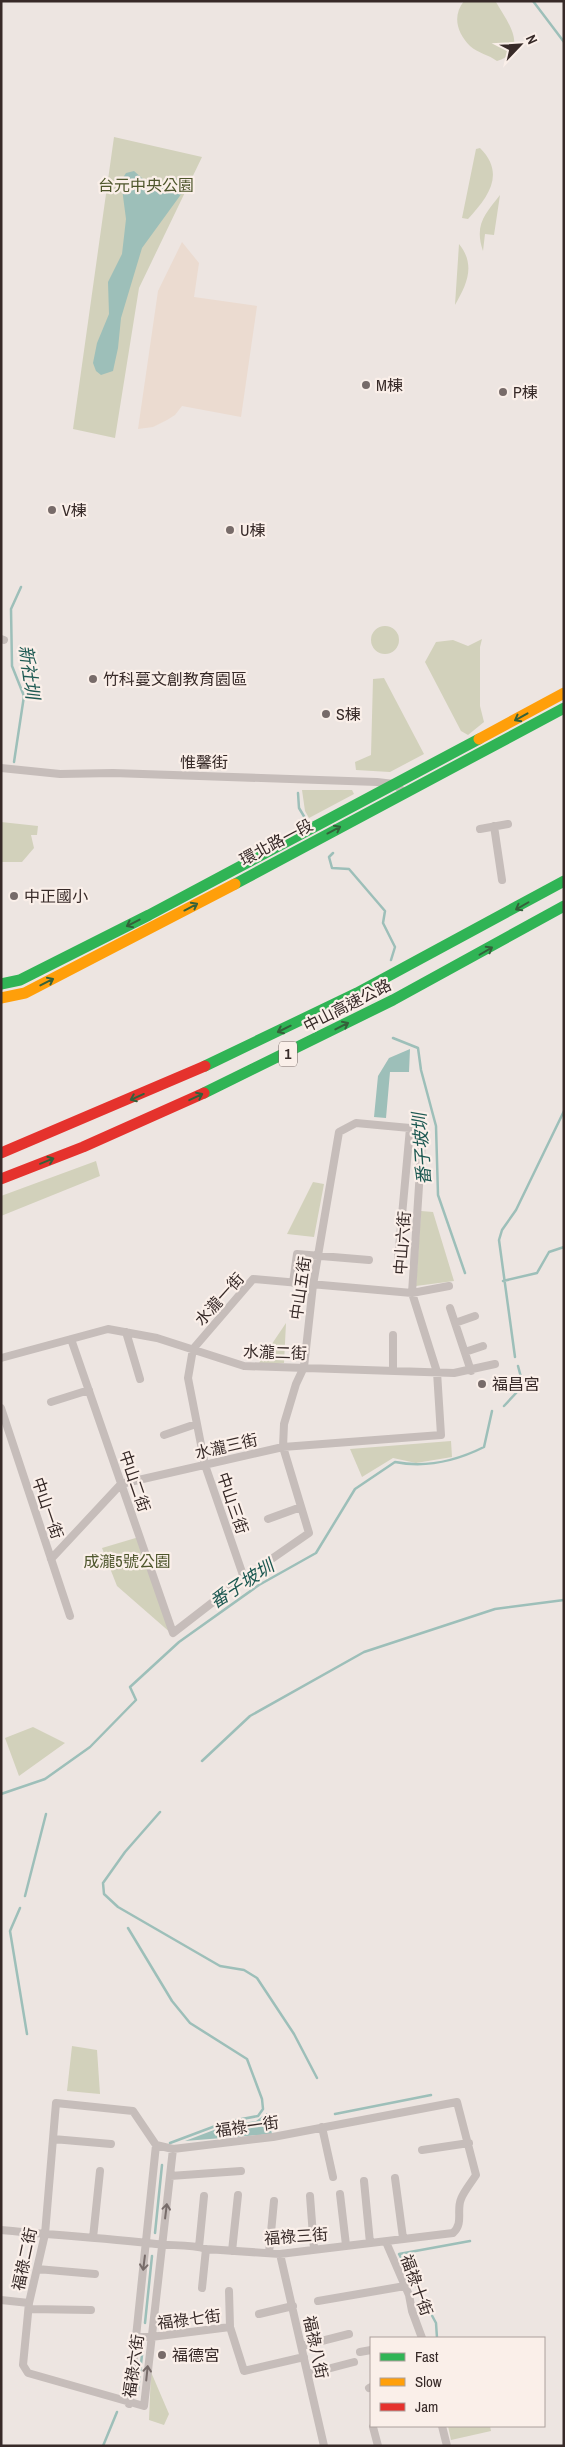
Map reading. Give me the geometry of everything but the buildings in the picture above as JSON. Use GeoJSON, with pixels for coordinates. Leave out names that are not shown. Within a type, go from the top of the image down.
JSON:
{"type":"FeatureCollection","features":[{"type":"Feature","properties":{"kind":"main road","name":"環北路一段"},"geometry":{"type":"LineString","coordinates":[[1,984],[20,980],[149,915],[564,693]]}},
{"type":"Feature","properties":{"kind":"main road","name":"環北路一段"},"geometry":{"type":"LineString","coordinates":[[1,998],[25,994],[404,792],[492,748],[564,708]]}},
{"type":"Feature","properties":{"kind":"main road","name":"中山高速公路"},"geometry":{"type":"LineString","coordinates":[[1,1153],[106,1111],[227,1057],[415,965],[564,881]]}},
{"type":"Feature","properties":{"kind":"main road","name":"中山高速公路"},"geometry":{"type":"LineString","coordinates":[[1,1178],[157,1115],[285,1055],[455,969],[564,906]]}},
{"type":"Feature","properties":{"kind":"street","name":"惟馨街"},"geometry":{"type":"LineString","coordinates":[[1,768],[60,774],[224,776],[394,784]]}},
{"type":"Feature","properties":{"kind":"street"},"geometry":{"type":"LineString","coordinates":[[394,784],[404,792]]}},
{"type":"Feature","properties":{"kind":"street"},"geometry":{"type":"LineString","coordinates":[[480,829],[508,824]]}},
{"type":"Feature","properties":{"kind":"street"},"geometry":{"type":"LineString","coordinates":[[494,826],[502,880]]}},
{"type":"Feature","properties":{"kind":"street","name":"中山五街"},"geometry":{"type":"LineString","coordinates":[[244,1578],[309,1533],[283,1447],[286,1417],[304,1367],[313,1285],[339,1132],[356,1123],[410,1128]]}},
{"type":"Feature","properties":{"kind":"street"},"geometry":{"type":"LineString","coordinates":[[398,1259],[410,1128]]}},
{"type":"Feature","properties":{"kind":"street","name":"中山六街"},"geometry":{"type":"LineString","coordinates":[[410,1128],[422,1140],[412,1293],[438,1372],[441,1435]]}},
{"type":"Feature","properties":{"kind":"street"},"geometry":{"type":"LineString","coordinates":[[293,1283],[297,1254],[369,1260]]}},
{"type":"Feature","properties":{"kind":"street","name":"水瀧一街"},"geometry":{"type":"LineString","coordinates":[[193,1349],[253,1279],[412,1293],[448,1286]]}},
{"type":"Feature","properties":{"kind":"street"},"geometry":{"type":"LineString","coordinates":[[450,1308],[471,1371]]}},
{"type":"Feature","properties":{"kind":"street"},"geometry":{"type":"LineString","coordinates":[[455,1323],[475,1316]]}},
{"type":"Feature","properties":{"kind":"street","name":"水瀧二街"},"geometry":{"type":"LineString","coordinates":[[1,1358],[108,1329],[157,1338],[244,1366],[454,1373],[471,1371],[495,1364]]}},
{"type":"Feature","properties":{"kind":"street"},"geometry":{"type":"LineString","coordinates":[[126,1332],[140,1379]]}},
{"type":"Feature","properties":{"kind":"street"},"geometry":{"type":"LineString","coordinates":[[392,1335],[393,1370]]}},
{"type":"Feature","properties":{"kind":"street","name":"中山二街"},"geometry":{"type":"LineString","coordinates":[[71,1339],[173,1633],[244,1578]]}},
{"type":"Feature","properties":{"kind":"street"},"geometry":{"type":"LineString","coordinates":[[465,1352],[483,1346]]}},
{"type":"Feature","properties":{"kind":"street","name":"中山三街"},"geometry":{"type":"LineString","coordinates":[[193,1349],[188,1378],[205,1465],[244,1578]]}},
{"type":"Feature","properties":{"kind":"street"},"geometry":{"type":"LineString","coordinates":[[51,1402],[89,1390]]}},
{"type":"Feature","properties":{"kind":"street","name":"中山一街"},"geometry":{"type":"LineString","coordinates":[[1,1408],[70,1616]]}},
{"type":"Feature","properties":{"kind":"street"},"geometry":{"type":"LineString","coordinates":[[164,1435],[196,1424]]}},
{"type":"Feature","properties":{"kind":"street","name":"水瀧三街"},"geometry":{"type":"LineString","coordinates":[[121,1484],[283,1447],[441,1435]]}},
{"type":"Feature","properties":{"kind":"street"},"geometry":{"type":"LineString","coordinates":[[51,1559],[121,1484]]}},
{"type":"Feature","properties":{"kind":"street"},"geometry":{"type":"LineString","coordinates":[[268,1518],[301,1507]]}},
{"type":"Feature","properties":{"kind":"street","name":"福祿一街"},"geometry":{"type":"LineString","coordinates":[[156,2145],[173,2149],[273,2137],[322,2126],[457,2102]]}},
{"type":"Feature","properties":{"kind":"street","name":"福祿三街"},"geometry":{"type":"LineString","coordinates":[[1,2230],[280,2254],[453,2233],[458,2228],[460,2200],[476,2175],[457,2102]]}},
{"type":"Feature","properties":{"kind":"street","name":"福祿二街"},"geometry":{"type":"LineString","coordinates":[[129,2404],[28,2374],[23,2365],[29,2306],[45,2234],[56,2103],[133,2111],[156,2145]]}},
{"type":"Feature","properties":{"kind":"street"},"geometry":{"type":"LineString","coordinates":[[322,2126],[332,2178]]}},
{"type":"Feature","properties":{"kind":"street"},"geometry":{"type":"LineString","coordinates":[[53,2139],[111,2144]]}},
{"type":"Feature","properties":{"kind":"street"},"geometry":{"type":"LineString","coordinates":[[422,2150],[469,2143]]}},
{"type":"Feature","properties":{"kind":"street","name":"福祿六街"},"geometry":{"type":"LineString","coordinates":[[156,2145],[129,2404],[144,2406],[173,2149]]}},
{"type":"Feature","properties":{"kind":"street"},"geometry":{"type":"LineString","coordinates":[[93,2238],[100,2171]]}},
{"type":"Feature","properties":{"kind":"street"},"geometry":{"type":"LineString","coordinates":[[170,2176],[241,2171]]}},
{"type":"Feature","properties":{"kind":"street"},"geometry":{"type":"LineString","coordinates":[[395,2178],[404,2238]]}},
{"type":"Feature","properties":{"kind":"street"},"geometry":{"type":"LineString","coordinates":[[364,2181],[370,2242]]}},
{"type":"Feature","properties":{"kind":"street"},"geometry":{"type":"LineString","coordinates":[[340,2194],[346,2246]]}},
{"type":"Feature","properties":{"kind":"street"},"geometry":{"type":"LineString","coordinates":[[232,2251],[238,2195]]}},
{"type":"Feature","properties":{"kind":"street"},"geometry":{"type":"LineString","coordinates":[[202,2288],[204,2196]]}},
{"type":"Feature","properties":{"kind":"street"},"geometry":{"type":"LineString","coordinates":[[310,2196],[314,2250]]}},
{"type":"Feature","properties":{"kind":"street"},"geometry":{"type":"LineString","coordinates":[[269,2253],[274,2201]]}},
{"type":"Feature","properties":{"kind":"street","name":"福祿十街"},"geometry":{"type":"LineString","coordinates":[[386,2242],[405,2286],[422,2337]]}},
{"type":"Feature","properties":{"kind":"street","name":"福祿八街"},"geometry":{"type":"LineString","coordinates":[[280,2254],[324,2446]]}},
{"type":"Feature","properties":{"kind":"street"},"geometry":{"type":"LineString","coordinates":[[37,2269],[95,2274]]}},
{"type":"Feature","properties":{"kind":"street"},"geometry":{"type":"LineString","coordinates":[[318,2301],[405,2286]]}},
{"type":"Feature","properties":{"kind":"street"},"geometry":{"type":"LineString","coordinates":[[229,2291],[230,2327]]}},
{"type":"Feature","properties":{"kind":"street"},"geometry":{"type":"LineString","coordinates":[[1,2300],[29,2306],[91,2310]]}},
{"type":"Feature","properties":{"kind":"street"},"geometry":{"type":"LineString","coordinates":[[259,2314],[293,2306]]}},
{"type":"Feature","properties":{"kind":"street","name":"福祿七街"},"geometry":{"type":"LineString","coordinates":[[135,2337],[151,2337],[230,2327],[244,2371],[304,2357]]}},
{"type":"Feature","properties":{"kind":"street"},"geometry":{"type":"LineString","coordinates":[[302,2346],[349,2334]]}},
{"type":"Feature","properties":{"kind":"street"},"geometry":{"type":"LineString","coordinates":[[360,2352],[370,2350]]}},
{"type":"Feature","properties":{"kind":"street"},"geometry":{"type":"LineString","coordinates":[[308,2374],[354,2362]]}},
{"type":"Feature","properties":{"kind":"street"},"geometry":{"type":"LineString","coordinates":[[373,2427],[378,2446]]}},
{"type":"Feature","properties":{"kind":"street"},"geometry":{"type":"LineString","coordinates":[[442,2427],[447,2446]]}},
{"type":"Feature","properties":{"kind":"green space"},"geometry":{"type":"Polygon","coordinates":[[[464,1],[496,2],[513,34],[513,50],[507,56],[497,61],[470,46],[462,36],[457,18],[464,1]]]}},
{"type":"Feature","properties":{"kind":"green space","name":"台元中央公園"},"geometry":{"type":"Polygon","coordinates":[[[114,137],[202,157],[139,288],[115,438],[73,429],[114,137]]]}},
{"type":"Feature","properties":{"kind":"green space"},"geometry":{"type":"Polygon","coordinates":[[[480,148],[492,167],[491,185],[482,202],[468,219],[462,218],[476,149],[480,148]]]}},
{"type":"Feature","properties":{"kind":"green space"},"geometry":{"type":"Polygon","coordinates":[[[500,195],[494,235],[485,234],[483,251],[480,234],[482,220],[500,195]]]}},
{"type":"Feature","properties":{"kind":"green space"},"geometry":{"type":"Polygon","coordinates":[[[459,244],[467,259],[468,274],[463,290],[455,305],[459,244]]]}},
{"type":"Feature","properties":{"kind":"green space"},"geometry":{"type":"Polygon","coordinates":[[[385,626],[395,630],[399,640],[395,650],[385,654],[375,650],[371,640],[375,630],[385,626]]]}},
{"type":"Feature","properties":{"kind":"green space"},"geometry":{"type":"Polygon","coordinates":[[[482,639],[480,647],[480,706],[484,722],[468,735],[461,731],[425,662],[436,642],[453,640],[468,646],[482,639]]]}},
{"type":"Feature","properties":{"kind":"green space"},"geometry":{"type":"Polygon","coordinates":[[[384,678],[424,754],[390,772],[356,770],[355,762],[371,755],[373,679],[384,678]]]}},
{"type":"Feature","properties":{"kind":"green space"},"geometry":{"type":"Polygon","coordinates":[[[302,790],[352,790],[354,794],[309,818],[305,811],[302,790]]]}},
{"type":"Feature","properties":{"kind":"green space"},"geometry":{"type":"Polygon","coordinates":[[[1,822],[38,826],[37,835],[31,835],[34,848],[22,862],[1,862],[1,822]]]}},
{"type":"Feature","properties":{"kind":"green space"},"geometry":{"type":"Polygon","coordinates":[[[96,1161],[100,1176],[1,1216],[1,1196],[96,1161]]]}},
{"type":"Feature","properties":{"kind":"green space"},"geometry":{"type":"Polygon","coordinates":[[[313,1182],[324,1184],[314,1237],[287,1234],[313,1182]]]}},
{"type":"Feature","properties":{"kind":"green space"},"geometry":{"type":"Polygon","coordinates":[[[421,1211],[433,1212],[454,1281],[416,1286],[421,1211]]]}},
{"type":"Feature","properties":{"kind":"green space"},"geometry":{"type":"Polygon","coordinates":[[[286,1323],[284,1363],[259,1363],[286,1323]]]}},
{"type":"Feature","properties":{"kind":"green space"},"geometry":{"type":"Polygon","coordinates":[[[451,1441],[452,1457],[416,1463],[393,1458],[362,1477],[350,1449],[451,1441]]]}},
{"type":"Feature","properties":{"kind":"green space","name":"成瀧5號公園"},"geometry":{"type":"Polygon","coordinates":[[[139,1537],[172,1634],[117,1586],[102,1548],[139,1537]]]}},
{"type":"Feature","properties":{"kind":"green space"},"geometry":{"type":"Polygon","coordinates":[[[33,1727],[65,1743],[19,1776],[5,1738],[33,1727]]]}},
{"type":"Feature","properties":{"kind":"green space"},"geometry":{"type":"Polygon","coordinates":[[[72,2046],[97,2050],[100,2094],[67,2091],[72,2046]]]}},
{"type":"Feature","properties":{"kind":"green space"},"geometry":{"type":"Polygon","coordinates":[[[151,2372],[169,2414],[164,2425],[149,2420],[151,2372]]]}},
{"type":"Feature","properties":{"kind":"green space"},"geometry":{"type":"Polygon","coordinates":[[[448,2427],[490,2427],[491,2431],[451,2440],[448,2427]]]}},
{"type":"Feature","properties":{"kind":"shaded area"},"geometry":{"type":"Polygon","coordinates":[[[182,242],[199,263],[194,297],[257,306],[241,417],[182,406],[175,415],[167,420],[153,427],[138,429],[158,291],[182,242]]]}},
{"type":"Feature","properties":{"kind":"water"},"geometry":{"type":"Polygon","coordinates":[[[134,171],[143,179],[154,184],[175,177],[180,183],[182,193],[142,248],[121,318],[118,348],[113,371],[101,375],[96,371],[93,363],[97,343],[109,314],[108,282],[122,254],[126,219],[121,181],[126,173],[134,171]]]}},
{"type":"Feature","properties":{"kind":"water"},"geometry":{"type":"Polygon","coordinates":[[[410,1049],[409,1072],[390,1072],[386,1118],[374,1117],[378,1076],[389,1058],[410,1049]]]}},
{"type":"Feature","properties":{"kind":"water"},"geometry":{"type":"Polygon","coordinates":[[[267,2113],[272,2134],[185,2141],[227,2125],[256,2121],[267,2113]]]}},
{"type":"Feature","properties":{"kind":"waterway","name":"番子坡圳"},"geometry":{"type":"LineString","coordinates":[[533,1],[564,42]]}},
{"type":"Feature","properties":{"kind":"waterway","name":"新社圳"},"geometry":{"type":"LineString","coordinates":[[14,762],[24,696],[12,666],[11,609],[21,587]]}},
{"type":"Feature","properties":{"kind":"waterway"},"geometry":{"type":"LineString","coordinates":[[298,793],[299,808],[305,818]]}},
{"type":"Feature","properties":{"kind":"waterway","name":"番子坡圳"},"geometry":{"type":"LineString","coordinates":[[333,853],[329,857],[332,868],[349,869],[385,911],[383,923],[395,947],[391,960]]}},
{"type":"Feature","properties":{"kind":"waterway","name":"番子坡圳"},"geometry":{"type":"LineString","coordinates":[[393,1038],[418,1048],[421,1070],[436,1126],[438,1195],[465,1273]]}},
{"type":"Feature","properties":{"kind":"waterway"},"geometry":{"type":"LineString","coordinates":[[515,1357],[499,1240],[502,1230],[516,1210],[564,1111]]}},
{"type":"Feature","properties":{"kind":"waterway"},"geometry":{"type":"LineString","coordinates":[[503,1281],[537,1273],[549,1252],[564,1247]]}},
{"type":"Feature","properties":{"kind":"waterway"},"geometry":{"type":"LineString","coordinates":[[504,1406],[517,1392],[522,1381],[518,1366]]}},
{"type":"Feature","properties":{"kind":"waterway","name":"番子坡圳"},"geometry":{"type":"LineString","coordinates":[[1,1794],[45,1779],[90,1747],[136,1700],[130,1687],[179,1642],[259,1585],[316,1553],[355,1489],[395,1462],[407,1464],[441,1462],[463,1456],[484,1447],[492,1411]]}},
{"type":"Feature","properties":{"kind":"waterway"},"geometry":{"type":"LineString","coordinates":[[202,1761],[250,1716],[364,1652],[495,1609],[564,1600]]}},
{"type":"Feature","properties":{"kind":"waterway"},"geometry":{"type":"LineString","coordinates":[[160,1812],[125,1852],[103,1883],[104,1894],[118,1907],[220,1966],[244,1970],[257,1978],[294,2034],[317,2078]]}},
{"type":"Feature","properties":{"kind":"waterway"},"geometry":{"type":"LineString","coordinates":[[25,1896],[46,1814]]}},
{"type":"Feature","properties":{"kind":"waterway"},"geometry":{"type":"LineString","coordinates":[[20,1908],[10,1931],[27,2034]]}},
{"type":"Feature","properties":{"kind":"waterway"},"geometry":{"type":"LineString","coordinates":[[128,1928],[172,2001],[190,2023],[247,2059],[262,2099],[263,2109],[258,2116],[226,2122],[170,2143]]}},
{"type":"Feature","properties":{"kind":"waterway"},"geometry":{"type":"LineString","coordinates":[[335,2114],[431,2095]]}},
{"type":"Feature","properties":{"kind":"waterway"},"geometry":{"type":"LineString","coordinates":[[155,2233],[162,2165]]}},
{"type":"Feature","properties":{"kind":"waterway"},"geometry":{"type":"LineString","coordinates":[[437,2337],[436,2323],[399,2254],[470,2241]]}},
{"type":"Feature","properties":{"kind":"waterway"},"geometry":{"type":"LineString","coordinates":[[145,2323],[152,2256]]}},
{"type":"Feature","properties":{"kind":"waterway"},"geometry":{"type":"LineString","coordinates":[[138,2390],[143,2346]]}},
{"type":"Feature","properties":{"kind":"waterway"},"geometry":{"type":"LineString","coordinates":[[103,2446],[117,2412]]}},
{"type":"Feature","properties":{"kind":"traffic: fast"},"geometry":{"type":"LineString","coordinates":[[235,884],[564,708]]}},
{"type":"Feature","properties":{"kind":"traffic: fast"},"geometry":{"type":"LineString","coordinates":[[1,984],[20,980],[149,915],[479,739]]}},
{"type":"Feature","properties":{"kind":"traffic: fast"},"geometry":{"type":"LineString","coordinates":[[205,1066],[357,993],[564,881]]}},
{"type":"Feature","properties":{"kind":"traffic: fast"},"geometry":{"type":"LineString","coordinates":[[204,1093],[393,1000],[564,906]]}},
{"type":"Feature","properties":{"kind":"traffic: slow"},"geometry":{"type":"LineString","coordinates":[[479,739],[564,693]]}},
{"type":"Feature","properties":{"kind":"traffic: slow"},"geometry":{"type":"LineString","coordinates":[[1,998],[25,993],[235,884]]}},
{"type":"Feature","properties":{"kind":"traffic: jam"},"geometry":{"type":"LineString","coordinates":[[1,1153],[205,1066]]}},
{"type":"Feature","properties":{"kind":"traffic: jam"},"geometry":{"type":"LineString","coordinates":[[1,1179],[83,1147],[204,1093]]}},
{"type":"Feature","properties":{"kind":"place","name":"M棟"},"geometry":{"type":"Point","coordinates":[366,385]}},
{"type":"Feature","properties":{"kind":"place","name":"P棟"},"geometry":{"type":"Point","coordinates":[503,392]}},
{"type":"Feature","properties":{"kind":"place","name":"V棟"},"geometry":{"type":"Point","coordinates":[52,510]}},
{"type":"Feature","properties":{"kind":"place","name":"U棟"},"geometry":{"type":"Point","coordinates":[230,530]}},
{"type":"Feature","properties":{"kind":"place","name":"竹科蔓文創教育園區"},"geometry":{"type":"Point","coordinates":[93,679]}},
{"type":"Feature","properties":{"kind":"place","name":"S棟"},"geometry":{"type":"Point","coordinates":[326,714]}},
{"type":"Feature","properties":{"kind":"place","name":"中正國小"},"geometry":{"type":"Point","coordinates":[14,896]}},
{"type":"Feature","properties":{"kind":"place","name":"福昌宮"},"geometry":{"type":"Point","coordinates":[482,1384]}},
{"type":"Feature","properties":{"kind":"place","name":"福德宮"},"geometry":{"type":"Point","coordinates":[162,2355]}}]}
